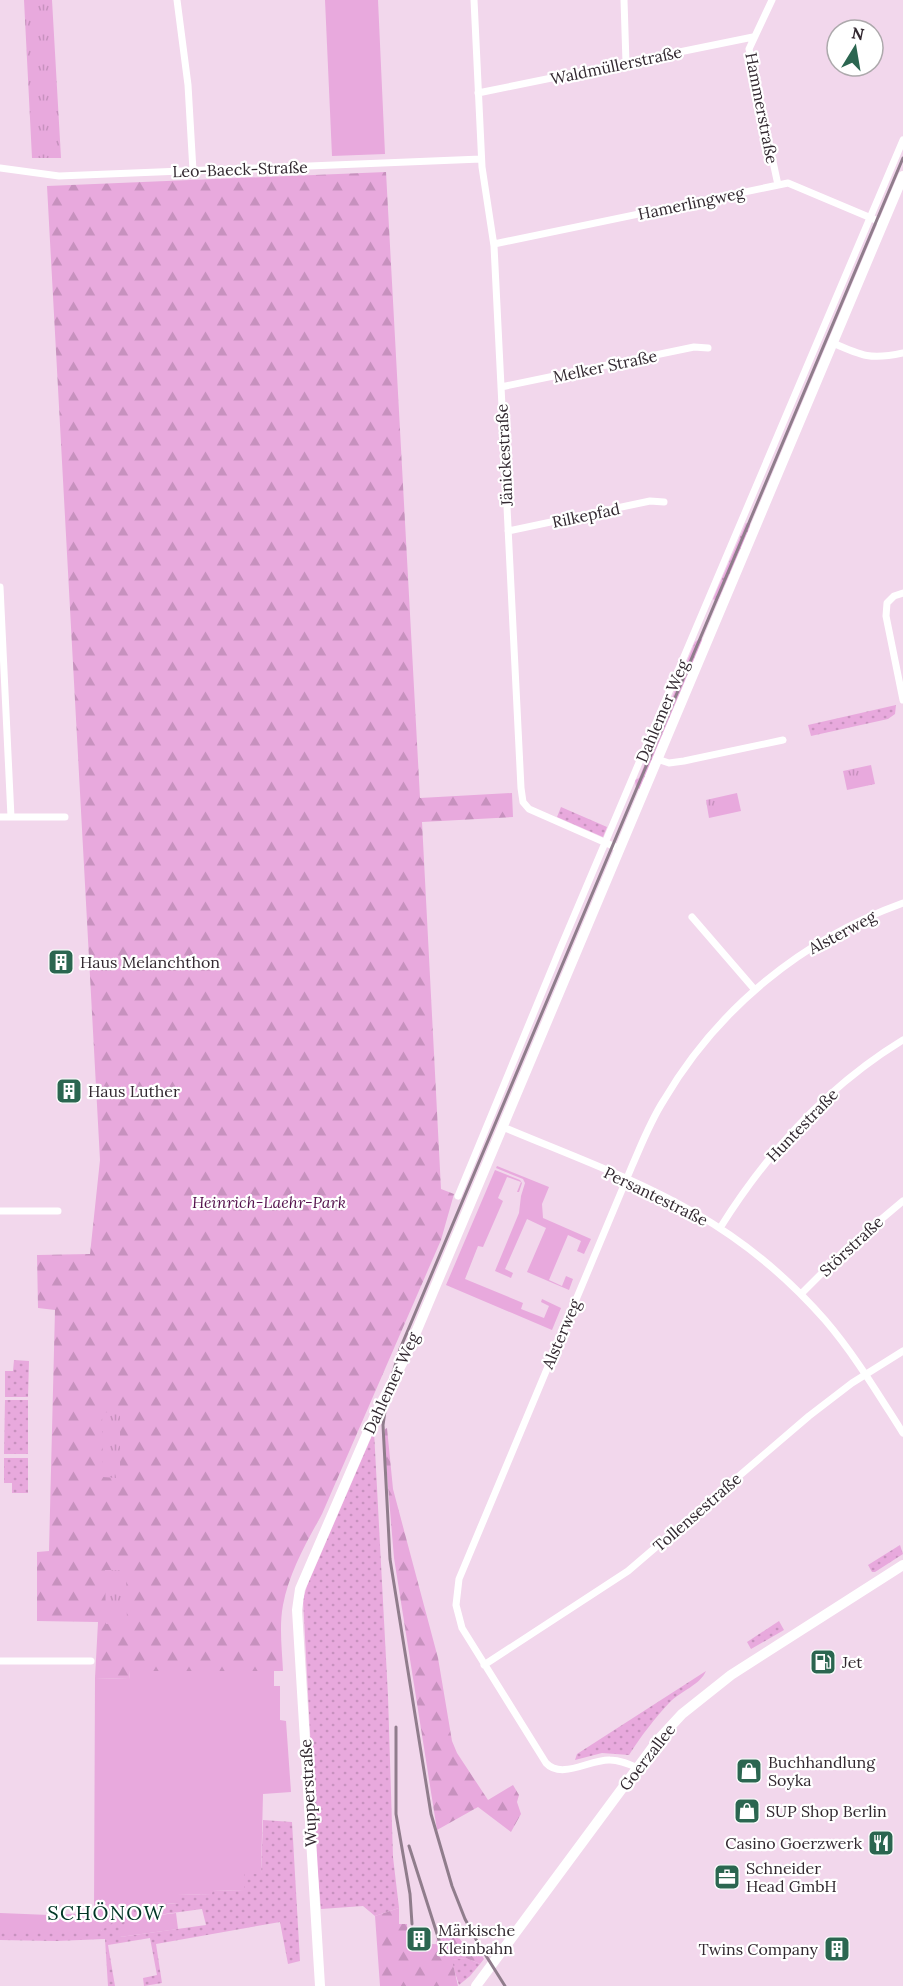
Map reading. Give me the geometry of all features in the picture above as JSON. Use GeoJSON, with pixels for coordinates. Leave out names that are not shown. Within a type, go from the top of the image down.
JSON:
{"type":"FeatureCollection","features":[{"type":"Feature","properties":{"kind":"main road","name":"Dahlemer Weg"},"geometry":{"type":"LineString","coordinates":[[298,1600],[305,1578],[372,1423],[406,1356],[902,179]]}},
{"type":"Feature","properties":{"kind":"main road","name":"Goerzallee"},"geometry":{"type":"LineString","coordinates":[[476,1986],[658,1740],[682,1714],[719,1684],[903,1565]]}},
{"type":"Feature","properties":{"kind":"main road","name":"Wupperstraße"},"geometry":{"type":"LineString","coordinates":[[298,1600],[320,1986]]}},
{"type":"Feature","properties":{"kind":"street"},"geometry":{"type":"LineString","coordinates":[[177,0],[188,85],[193,171]]}},
{"type":"Feature","properties":{"kind":"street","name":"Jänickestraße"},"geometry":{"type":"LineString","coordinates":[[474,0],[482,159],[494,244],[523,802],[537,813],[620,849]]}},
{"type":"Feature","properties":{"kind":"street"},"geometry":{"type":"LineString","coordinates":[[624,0],[626,63]]}},
{"type":"Feature","properties":{"kind":"street","name":"Hammerstraße"},"geometry":{"type":"LineString","coordinates":[[772,0],[749,49],[778,185]]}},
{"type":"Feature","properties":{"kind":"street","name":"Waldmüllerstraße"},"geometry":{"type":"LineString","coordinates":[[478,93],[753,37]]}},
{"type":"Feature","properties":{"kind":"street","name":"Dahlemer Weg"},"geometry":{"type":"LineString","coordinates":[[458,1196],[589,880],[903,140]]}},
{"type":"Feature","properties":{"kind":"street","name":"Leo-Baeck-Straße"},"geometry":{"type":"LineString","coordinates":[[0,168],[59,176],[482,159]]}},
{"type":"Feature","properties":{"kind":"street","name":"Dahlemer Weg"},"geometry":{"type":"LineString","coordinates":[[888,177],[902,179]]}},
{"type":"Feature","properties":{"kind":"street","name":"Hamerlingweg"},"geometry":{"type":"LineString","coordinates":[[494,244],[788,183],[883,223]]}},
{"type":"Feature","properties":{"kind":"street"},"geometry":{"type":"LineString","coordinates":[[842,283],[855,289]]}},
{"type":"Feature","properties":{"kind":"street"},"geometry":{"type":"LineString","coordinates":[[820,335],[869,357],[903,353]]}},
{"type":"Feature","properties":{"kind":"street","name":"Melker Straße"},"geometry":{"type":"LineString","coordinates":[[501,387],[515,386],[694,347],[708,348]]}},
{"type":"Feature","properties":{"kind":"street"},"geometry":{"type":"LineString","coordinates":[[800,383],[813,388]]}},
{"type":"Feature","properties":{"kind":"street"},"geometry":{"type":"LineString","coordinates":[[788,411],[802,417]]}},
{"type":"Feature","properties":{"kind":"street"},"geometry":{"type":"LineString","coordinates":[[768,459],[782,464]]}},
{"type":"Feature","properties":{"kind":"street","name":"Rilkepfad"},"geometry":{"type":"LineString","coordinates":[[508,531],[650,501],[664,502]]}},
{"type":"Feature","properties":{"kind":"street"},"geometry":{"type":"LineString","coordinates":[[742,518],[757,524]]}},
{"type":"Feature","properties":{"kind":"street"},"geometry":{"type":"LineString","coordinates":[[0,587],[11,817]]}},
{"type":"Feature","properties":{"kind":"street"},"geometry":{"type":"LineString","coordinates":[[903,593],[887,603],[886,616],[903,700]]}},
{"type":"Feature","properties":{"kind":"street"},"geometry":{"type":"LineString","coordinates":[[707,601],[721,607]]}},
{"type":"Feature","properties":{"kind":"street"},"geometry":{"type":"LineString","coordinates":[[694,633],[708,639]]}},
{"type":"Feature","properties":{"kind":"street"},"geometry":{"type":"LineString","coordinates":[[657,759],[669,763],[684,761],[783,740]]}},
{"type":"Feature","properties":{"kind":"street"},"geometry":{"type":"LineString","coordinates":[[629,788],[643,794]]}},
{"type":"Feature","properties":{"kind":"street"},"geometry":{"type":"LineString","coordinates":[[0,817],[65,817]]}},
{"type":"Feature","properties":{"kind":"street"},"geometry":{"type":"LineString","coordinates":[[589,880],[604,887]]}},
{"type":"Feature","properties":{"kind":"street"},"geometry":{"type":"LineString","coordinates":[[582,899],[596,905]]}},
{"type":"Feature","properties":{"kind":"street","name":"Alsterweg"},"geometry":{"type":"LineString","coordinates":[[638,1768],[611,1760],[599,1760],[562,1770],[549,1767],[462,1628],[456,1599],[459,1580],[627,1180],[663,1101],[686,1065],[724,1019],[792,960],[834,934],[903,903]]}},
{"type":"Feature","properties":{"kind":"street"},"geometry":{"type":"LineString","coordinates":[[692,918],[755,990]]}},
{"type":"Feature","properties":{"kind":"street"},"geometry":{"type":"LineString","coordinates":[[571,924],[585,930]]}},
{"type":"Feature","properties":{"kind":"street"},"geometry":{"type":"LineString","coordinates":[[560,949],[575,955]]}},
{"type":"Feature","properties":{"kind":"street"},"geometry":{"type":"LineString","coordinates":[[555,963],[569,969]]}},
{"type":"Feature","properties":{"kind":"street"},"geometry":{"type":"LineString","coordinates":[[528,1029],[542,1035]]}},
{"type":"Feature","properties":{"kind":"street","name":"Huntestraße"},"geometry":{"type":"LineString","coordinates":[[720,1228],[763,1165],[799,1123],[850,1077],[903,1040]]}},
{"type":"Feature","properties":{"kind":"street"},"geometry":{"type":"LineString","coordinates":[[498,1099],[512,1105]]}},
{"type":"Feature","properties":{"kind":"street","name":"Persantestraße"},"geometry":{"type":"LineString","coordinates":[[503,1127],[674,1201],[720,1228],[763,1260],[801,1294],[835,1333],[866,1375],[903,1433]]}},
{"type":"Feature","properties":{"kind":"street"},"geometry":{"type":"LineString","coordinates":[[472,1160],[486,1166]]}},
{"type":"Feature","properties":{"kind":"street","name":"Störstraße"},"geometry":{"type":"LineString","coordinates":[[801,1294],[846,1249],[903,1201]]}},
{"type":"Feature","properties":{"kind":"street"},"geometry":{"type":"LineString","coordinates":[[0,1211],[58,1211]]}},
{"type":"Feature","properties":{"kind":"street","name":"Tollensestraße"},"geometry":{"type":"LineString","coordinates":[[484,1665],[620,1578],[808,1416],[903,1351]]}},
{"type":"Feature","properties":{"kind":"street"},"geometry":{"type":"LineString","coordinates":[[0,1661],[91,1661]]}},
{"type":"Feature","properties":{"kind":"green space"},"geometry":{"type":"Polygon","coordinates":[[[24,0],[52,0],[61,158],[32,158],[24,0]]]}},
{"type":"Feature","properties":{"kind":"green space"},"geometry":{"type":"Polygon","coordinates":[[[325,0],[378,0],[385,154],[332,156],[325,0]]]}},
{"type":"Feature","properties":{"kind":"green space","name":"Heinrich-Laehr-Park"},"geometry":{"type":"Polygon","coordinates":[[[386,172],[420,798],[512,793],[513,817],[422,822],[441,1189],[454,1194],[441,1240],[322,1514],[289,1581],[281,1621],[283,1671],[130,1671],[129,1679],[95,1678],[98,1622],[37,1621],[37,1552],[49,1551],[55,1310],[38,1308],[37,1255],[90,1254],[100,1160],[47,186],[386,172]]]}},
{"type":"Feature","properties":{"kind":"green space"},"geometry":{"type":"Polygon","coordinates":[[[746,523],[750,524],[750,528],[717,602],[713,599],[746,523]]]}},
{"type":"Feature","properties":{"kind":"green space"},"geometry":{"type":"Polygon","coordinates":[[[702,639],[702,643],[640,789],[636,788],[635,780],[639,778],[695,642],[702,639]]]}},
{"type":"Feature","properties":{"kind":"green space"},"geometry":{"type":"Polygon","coordinates":[[[896,705],[895,714],[888,719],[811,736],[808,725],[896,705]]]}},
{"type":"Feature","properties":{"kind":"green space"},"geometry":{"type":"Polygon","coordinates":[[[871,765],[875,784],[847,790],[843,771],[871,765]]]}},
{"type":"Feature","properties":{"kind":"green space"},"geometry":{"type":"Polygon","coordinates":[[[737,793],[741,811],[709,818],[706,800],[737,793]]]}},
{"type":"Feature","properties":{"kind":"green space"},"geometry":{"type":"Polygon","coordinates":[[[561,807],[607,827],[603,837],[557,817],[561,807]]]}},
{"type":"Feature","properties":{"kind":"green space"},"geometry":{"type":"Polygon","coordinates":[[[497,1166],[549,1187],[542,1204],[543,1218],[591,1239],[584,1254],[577,1251],[581,1241],[568,1235],[549,1280],[562,1286],[566,1276],[573,1279],[569,1290],[527,1272],[546,1228],[527,1219],[505,1269],[513,1273],[511,1278],[495,1271],[519,1213],[525,1183],[523,1179],[496,1168],[497,1166]]]}},
{"type":"Feature","properties":{"kind":"green space"},"geometry":{"type":"Polygon","coordinates":[[[495,1170],[520,1180],[522,1183],[517,1192],[521,1182],[507,1177],[498,1198],[503,1201],[483,1247],[478,1246],[465,1279],[523,1303],[521,1309],[544,1318],[549,1306],[541,1302],[542,1299],[561,1308],[552,1330],[446,1285],[495,1170]]]}},
{"type":"Feature","properties":{"kind":"green space"},"geometry":{"type":"Polygon","coordinates":[[[14,1360],[29,1361],[28,1397],[5,1397],[5,1371],[13,1371],[14,1360]]]}},
{"type":"Feature","properties":{"kind":"green space"},"geometry":{"type":"Polygon","coordinates":[[[5,1400],[28,1400],[28,1454],[4,1454],[5,1400]]]}},
{"type":"Feature","properties":{"kind":"green space"},"geometry":{"type":"Polygon","coordinates":[[[102,1412],[120,1413],[120,1467],[114,1467],[116,1478],[103,1477],[102,1412]]]}},
{"type":"Feature","properties":{"kind":"green space"},"geometry":{"type":"Polygon","coordinates":[[[387,1428],[393,1489],[438,1658],[452,1741],[457,1753],[488,1800],[513,1785],[519,1795],[517,1802],[521,1814],[511,1832],[478,1807],[437,1830],[394,1558],[385,1450],[385,1429],[387,1428]]]}},
{"type":"Feature","properties":{"kind":"green space"},"geometry":{"type":"Polygon","coordinates":[[[374,1431],[388,1696],[393,1857],[399,1908],[375,1916],[363,1906],[321,1909],[303,1599],[374,1431]]]}},
{"type":"Feature","properties":{"kind":"green space"},"geometry":{"type":"Polygon","coordinates":[[[4,1458],[28,1458],[28,1493],[12,1493],[12,1483],[4,1483],[4,1458]]]}},
{"type":"Feature","properties":{"kind":"green space"},"geometry":{"type":"Polygon","coordinates":[[[900,1545],[903,1554],[872,1572],[868,1565],[900,1545]]]}},
{"type":"Feature","properties":{"kind":"green space"},"geometry":{"type":"Polygon","coordinates":[[[105,1570],[126,1570],[127,1623],[106,1624],[105,1570]]]}},
{"type":"Feature","properties":{"kind":"green space"},"geometry":{"type":"Polygon","coordinates":[[[779,1621],[784,1630],[751,1649],[747,1642],[779,1621]]]}},
{"type":"Feature","properties":{"kind":"green space"},"geometry":{"type":"Polygon","coordinates":[[[130,1671],[274,1671],[274,1686],[280,1686],[280,1720],[286,1721],[291,1792],[263,1794],[261,1874],[244,1874],[244,1891],[213,1890],[212,1894],[178,1895],[178,1904],[153,1902],[153,1908],[121,1908],[120,1917],[101,1931],[0,1931],[0,1913],[49,1915],[94,1913],[95,1678],[129,1679],[130,1671]]]}},
{"type":"Feature","properties":{"kind":"green space"},"geometry":{"type":"Polygon","coordinates":[[[706,1671],[695,1684],[670,1702],[648,1727],[629,1755],[602,1753],[575,1760],[577,1754],[706,1671]]]}},
{"type":"Feature","properties":{"kind":"green space"},"geometry":{"type":"Polygon","coordinates":[[[263,1820],[292,1822],[300,1961],[288,1964],[280,1922],[156,1944],[162,1983],[144,1986],[143,1978],[157,1975],[150,1938],[108,1945],[115,1986],[108,1986],[105,1939],[0,1940],[0,1931],[101,1931],[120,1908],[153,1908],[153,1902],[177,1904],[178,1895],[212,1894],[212,1890],[244,1891],[244,1874],[261,1874],[263,1820]],[[202,1909],[135,1918],[120,1937],[206,1925],[202,1909]]]}},
{"type":"Feature","properties":{"kind":"green space"},"geometry":{"type":"Polygon","coordinates":[[[399,1908],[399,1924],[407,1924],[408,1945],[436,1944],[437,1938],[458,1936],[469,1953],[478,1950],[484,1959],[480,1964],[466,1958],[452,1960],[458,1986],[380,1986],[375,1916],[399,1908]]]}},
{"type":"Feature","properties":{"kind":"green space"},"geometry":{"type":"Polygon","coordinates":[[[176,1913],[178,1929],[120,1937],[121,1928],[135,1918],[176,1913]]]}},
{"type":"Feature","properties":{"kind":"green space"},"geometry":{"type":"Polygon","coordinates":[[[466,1958],[480,1964],[459,1985],[451,1960],[466,1958]]]}},
{"type":"Feature","properties":{"kind":"railway"},"geometry":{"type":"LineString","coordinates":[[505,1986],[465,1919],[452,1886],[431,1814],[390,1559],[383,1425],[388,1390],[400,1349],[903,158]]}},
{"type":"Feature","properties":{"kind":"railway"},"geometry":{"type":"LineString","coordinates":[[396,1727],[396,1814],[410,1894],[412,1924]]}},
{"type":"Feature","properties":{"kind":"railway"},"geometry":{"type":"LineString","coordinates":[[409,1846],[439,1940]]}},
{"type":"Feature","properties":{"kind":"place","name":"Haus Melanchthon"},"geometry":{"type":"Point","coordinates":[61,962]}},
{"type":"Feature","properties":{"kind":"place","name":"Haus Luther"},"geometry":{"type":"Point","coordinates":[69,1091]}},
{"type":"Feature","properties":{"kind":"place","name":"Jet"},"geometry":{"type":"Point","coordinates":[823,1662]}},
{"type":"Feature","properties":{"kind":"place","name":"Buchhandlung Soyka"},"geometry":{"type":"Point","coordinates":[749,1771]}},
{"type":"Feature","properties":{"kind":"place","name":"SUP Shop Berlin"},"geometry":{"type":"Point","coordinates":[747,1811]}},
{"type":"Feature","properties":{"kind":"place","name":"Casino Goerzwerk"},"geometry":{"type":"Point","coordinates":[881,1843]}},
{"type":"Feature","properties":{"kind":"place","name":"Schneider Head GmbH"},"geometry":{"type":"Point","coordinates":[727,1877]}},
{"type":"Feature","properties":{"kind":"place","name":"Märkische Kleinbahn"},"geometry":{"type":"Point","coordinates":[419,1939]}},
{"type":"Feature","properties":{"kind":"place","name":"Twins Company"},"geometry":{"type":"Point","coordinates":[837,1949]}},
{"type":"Feature","properties":{"kind":"district","name":"SCHÖNOW"},"geometry":{"type":"Point","coordinates":[106,1912]}}]}
